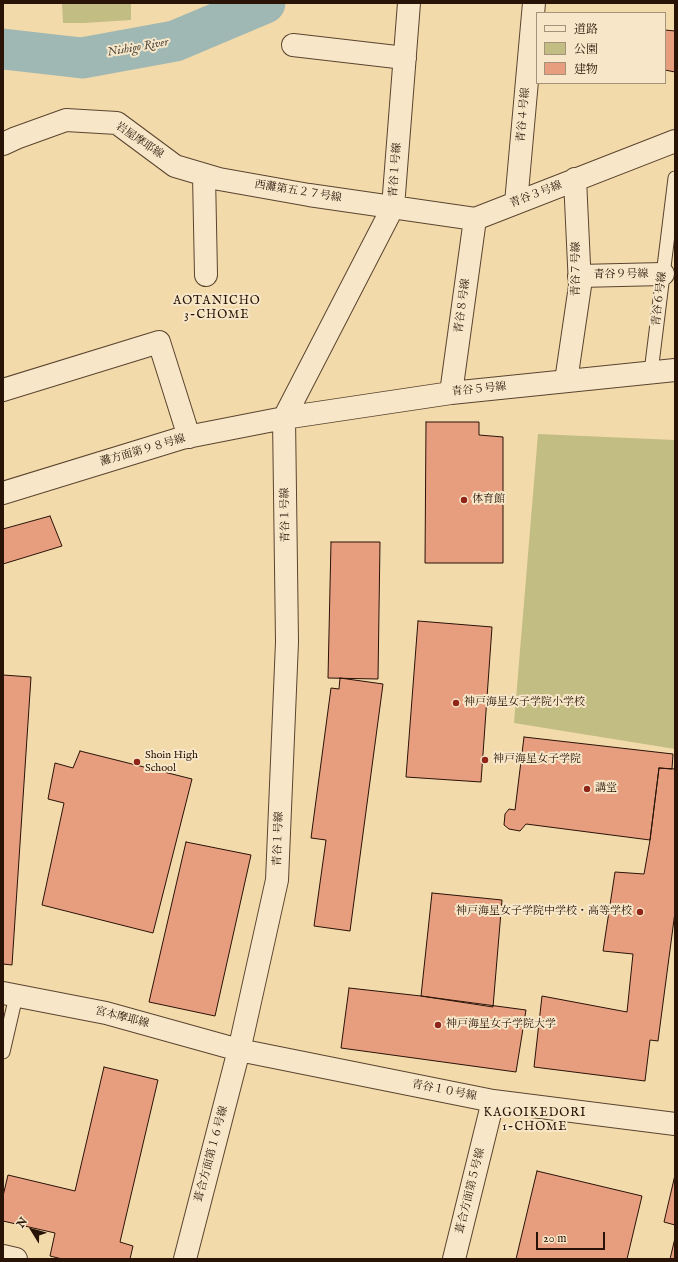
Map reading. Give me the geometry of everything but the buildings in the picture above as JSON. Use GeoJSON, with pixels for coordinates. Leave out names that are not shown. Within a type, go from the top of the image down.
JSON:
{"type":"FeatureCollection","features":[{"type":"Feature","properties":{"kind":"street","name":"青谷１号線"},"geometry":{"type":"LineString","coordinates":[[239,1050],[277,880],[287,642],[284,418],[393,207],[409,3]]}},
{"type":"Feature","properties":{"kind":"street","name":"青谷４号線"},"geometry":{"type":"LineString","coordinates":[[516,203],[534,3]]}},
{"type":"Feature","properties":{"kind":"street"},"geometry":{"type":"LineString","coordinates":[[293,45],[405,58]]}},
{"type":"Feature","properties":{"kind":"street","name":"岩屋摩耶線"},"geometry":{"type":"LineString","coordinates":[[3,144],[66,120],[116,123],[175,166],[204,175]]}},
{"type":"Feature","properties":{"kind":"street","name":"青谷３号線"},"geometry":{"type":"LineString","coordinates":[[393,207],[475,218],[675,141]]}},
{"type":"Feature","properties":{"kind":"street"},"geometry":{"type":"LineString","coordinates":[[204,175],[206,274]]}},
{"type":"Feature","properties":{"kind":"street","name":"西灘第五２７号線"},"geometry":{"type":"LineString","coordinates":[[204,175],[309,195],[393,207]]}},
{"type":"Feature","properties":{"kind":"street","name":"青谷７号線"},"geometry":{"type":"LineString","coordinates":[[566,381],[580,286],[575,179]]}},
{"type":"Feature","properties":{"kind":"street","name":"青谷８号線"},"geometry":{"type":"LineString","coordinates":[[451,394],[475,218]]}},
{"type":"Feature","properties":{"kind":"street","name":"青谷９号線"},"geometry":{"type":"LineString","coordinates":[[579,276],[663,274]]}},
{"type":"Feature","properties":{"kind":"street"},"geometry":{"type":"LineString","coordinates":[[3,390],[159,342],[189,437]]}},
{"type":"Feature","properties":{"kind":"street","name":"青谷５号線"},"geometry":{"type":"LineString","coordinates":[[284,418],[451,394],[675,370]]}},
{"type":"Feature","properties":{"kind":"street","name":"灘方面第９８号線"},"geometry":{"type":"LineString","coordinates":[[3,493],[189,437],[284,418]]}},
{"type":"Feature","properties":{"kind":"street","name":"宮本摩耶線"},"geometry":{"type":"LineString","coordinates":[[10,995],[106,1013],[239,1050]]}},
{"type":"Feature","properties":{"kind":"street","name":"青谷１０号線"},"geometry":{"type":"LineString","coordinates":[[239,1050],[493,1101],[675,1124]]}},
{"type":"Feature","properties":{"kind":"street","name":"葺合方面第１６号線"},"geometry":{"type":"LineString","coordinates":[[184,1259],[239,1050]]}},
{"type":"Feature","properties":{"kind":"street","name":"葺合方面第５号線"},"geometry":{"type":"LineString","coordinates":[[454,1259],[493,1101]]}},
{"type":"Feature","properties":{"kind":"street"},"geometry":{"type":"LineString","coordinates":[[3,1256],[16,1259]]}},
{"type":"Feature","properties":{"kind":"lane","name":"青谷６号線"},"geometry":{"type":"LineString","coordinates":[[651,372],[675,178]]}},
{"type":"Feature","properties":{"kind":"lane"},"geometry":{"type":"LineString","coordinates":[[3,1052],[10,995]]}},
{"type":"Feature","properties":{"kind":"green space"},"geometry":{"type":"Polygon","coordinates":[[[62,3],[131,3],[131,20],[63,23],[62,3]]]}},
{"type":"Feature","properties":{"kind":"green space"},"geometry":{"type":"Polygon","coordinates":[[[538,434],[675,440],[675,749],[514,723],[538,434]]]}},
{"type":"Feature","properties":{"kind":"waterway","name":"Nishigo River"},"geometry":{"type":"LineString","coordinates":[[3,49],[82,58],[175,41],[265,3]]}},
{"type":"Feature","properties":{"kind":"place","name":"体育館"},"geometry":{"type":"Point","coordinates":[464,500]}},
{"type":"Feature","properties":{"kind":"place","name":"神戸海星女子学院小学校"},"geometry":{"type":"Point","coordinates":[456,703]}},
{"type":"Feature","properties":{"kind":"place","name":"神戸海星女子学院"},"geometry":{"type":"Point","coordinates":[485,760]}},
{"type":"Feature","properties":{"kind":"place","name":"Shoin High School"},"geometry":{"type":"Point","coordinates":[137,762]}},
{"type":"Feature","properties":{"kind":"place","name":"講堂"},"geometry":{"type":"Point","coordinates":[587,789]}},
{"type":"Feature","properties":{"kind":"place","name":"神戸海星女子学院中学校・高等学校"},"geometry":{"type":"Point","coordinates":[640,912]}},
{"type":"Feature","properties":{"kind":"place","name":"神戸海星女子学院大学"},"geometry":{"type":"Point","coordinates":[438,1025]}},
{"type":"Feature","properties":{"kind":"district","name":"AOTANICHO 3-CHOME"},"geometry":{"type":"Point","coordinates":[217,309]}},
{"type":"Feature","properties":{"kind":"district","name":"KAGOIKEDORI 1-CHOME"},"geometry":{"type":"Point","coordinates":[535,1121]}}]}
